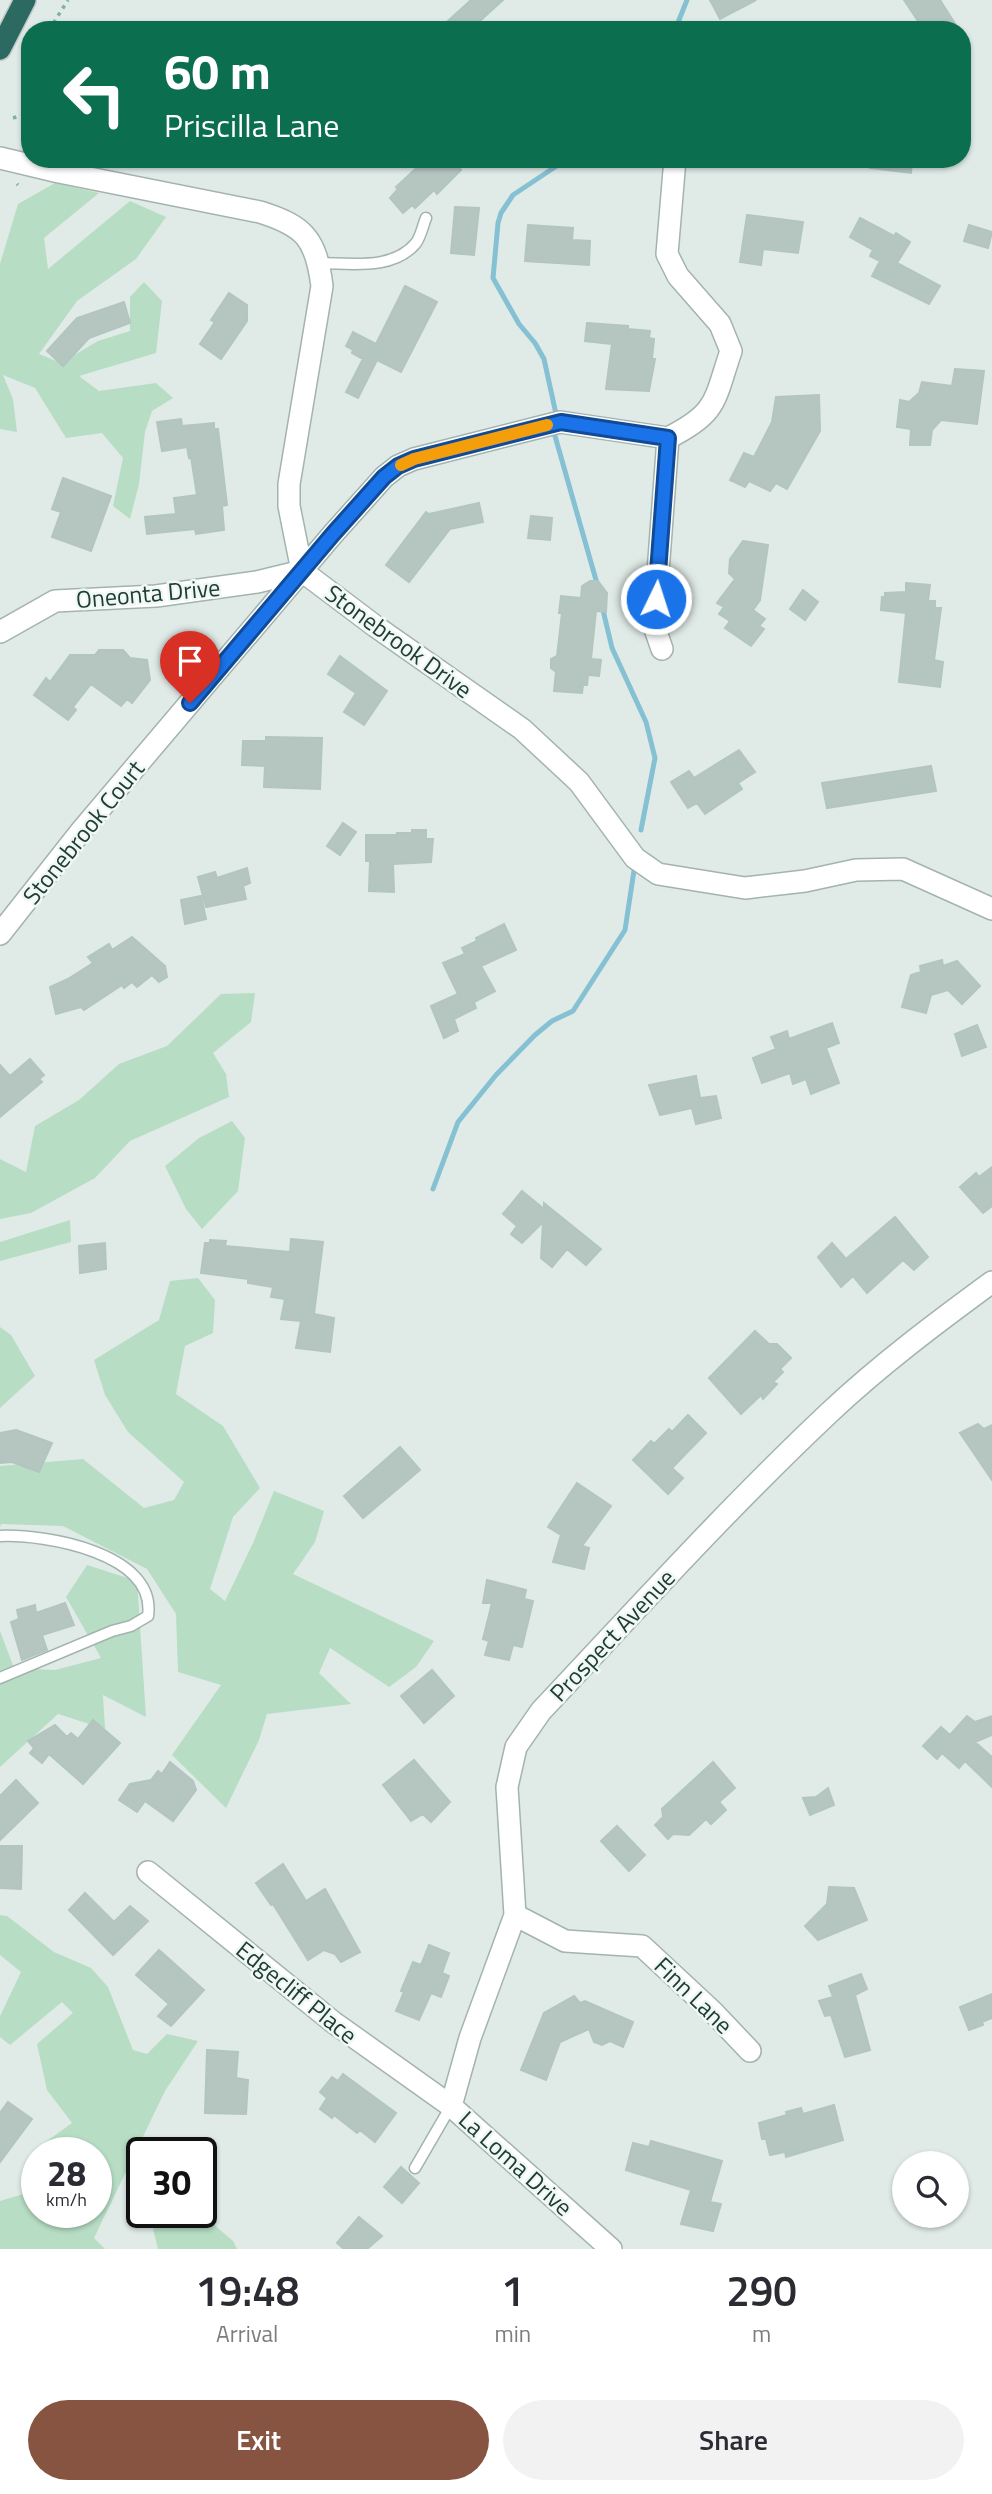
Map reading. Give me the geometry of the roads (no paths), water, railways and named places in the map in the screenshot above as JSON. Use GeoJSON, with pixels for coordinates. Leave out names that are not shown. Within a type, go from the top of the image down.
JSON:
{"type":"FeatureCollection","features":[{"type":"Feature","properties":{"kind":"highway"},"geometry":{"type":"LineString","coordinates":[[0,49],[25,0]]}},
{"type":"Feature","properties":{"kind":"street","name":"Stonebrook Drive"},"geometry":{"type":"LineString","coordinates":[[0,158],[21,163]]}},
{"type":"Feature","properties":{"kind":"street","name":"Stonebrook Drive"},"geometry":{"type":"LineString","coordinates":[[39,168],[260,212],[286,219],[308,237],[318,263],[322,286],[289,484],[289,506],[302,571],[522,729],[579,782],[635,858],[658,874],[745,888],[805,881],[856,870],[903,869],[992,909]]}},
{"type":"Feature","properties":{"kind":"street"},"geometry":{"type":"LineString","coordinates":[[662,649],[654,626],[668,438],[693,425],[714,403],[731,351],[720,324],[678,276],[667,254],[674,168]]}},
{"type":"Feature","properties":{"kind":"street","name":"Stonebrook Court"},"geometry":{"type":"LineString","coordinates":[[0,934],[82,830],[302,571],[384,477],[398,466],[414,459],[561,422],[668,438]]}},
{"type":"Feature","properties":{"kind":"street","name":"Oneonta Drive"},"geometry":{"type":"LineString","coordinates":[[0,632],[55,601],[156,596],[257,582],[302,571]]}},
{"type":"Feature","properties":{"kind":"street","name":"Prospect Avenue"},"geometry":{"type":"LineString","coordinates":[[451,2106],[470,2038],[515,1915],[507,1787],[516,1747],[541,1711],[733,1507],[832,1410],[941,1319],[992,1282]]}},
{"type":"Feature","properties":{"kind":"street","name":"Edgecliff Place"},"geometry":{"type":"LineString","coordinates":[[148,1872],[333,2022],[451,2106]]}},
{"type":"Feature","properties":{"kind":"street","name":"Finn Lane"},"geometry":{"type":"LineString","coordinates":[[515,1915],[565,1941],[642,1946],[713,2012],[750,2051]]}},
{"type":"Feature","properties":{"kind":"street","name":"La Loma Drive"},"geometry":{"type":"LineString","coordinates":[[451,2106],[611,2249]]}},
{"type":"Feature","properties":{"kind":"lane"},"geometry":{"type":"LineString","coordinates":[[318,263],[374,263],[401,257],[417,241],[426,218]]}},
{"type":"Feature","properties":{"kind":"lane"},"geometry":{"type":"LineString","coordinates":[[0,1536],[17,1535],[96,1552],[125,1567],[143,1585],[149,1608],[148,1616],[131,1626],[112,1631],[0,1678]]}},
{"type":"Feature","properties":{"kind":"lane"},"geometry":{"type":"LineString","coordinates":[[415,2168],[451,2106]]}},
{"type":"Feature","properties":{"kind":"waterway"},"geometry":{"type":"LineString","coordinates":[[679,21],[687,0]]}},
{"type":"Feature","properties":{"kind":"waterway"},"geometry":{"type":"LineString","coordinates":[[554,168],[513,195],[501,213],[493,278],[519,324],[544,359],[556,414]]}},
{"type":"Feature","properties":{"kind":"waterway"},"geometry":{"type":"LineString","coordinates":[[555,436],[598,587]]}},
{"type":"Feature","properties":{"kind":"waterway"},"geometry":{"type":"LineString","coordinates":[[602,606],[612,648],[646,722],[655,758],[641,830]]}},
{"type":"Feature","properties":{"kind":"waterway"},"geometry":{"type":"LineString","coordinates":[[433,1189],[458,1122],[496,1075],[535,1035],[552,1021],[573,1011],[625,930],[635,864]]}}]}
